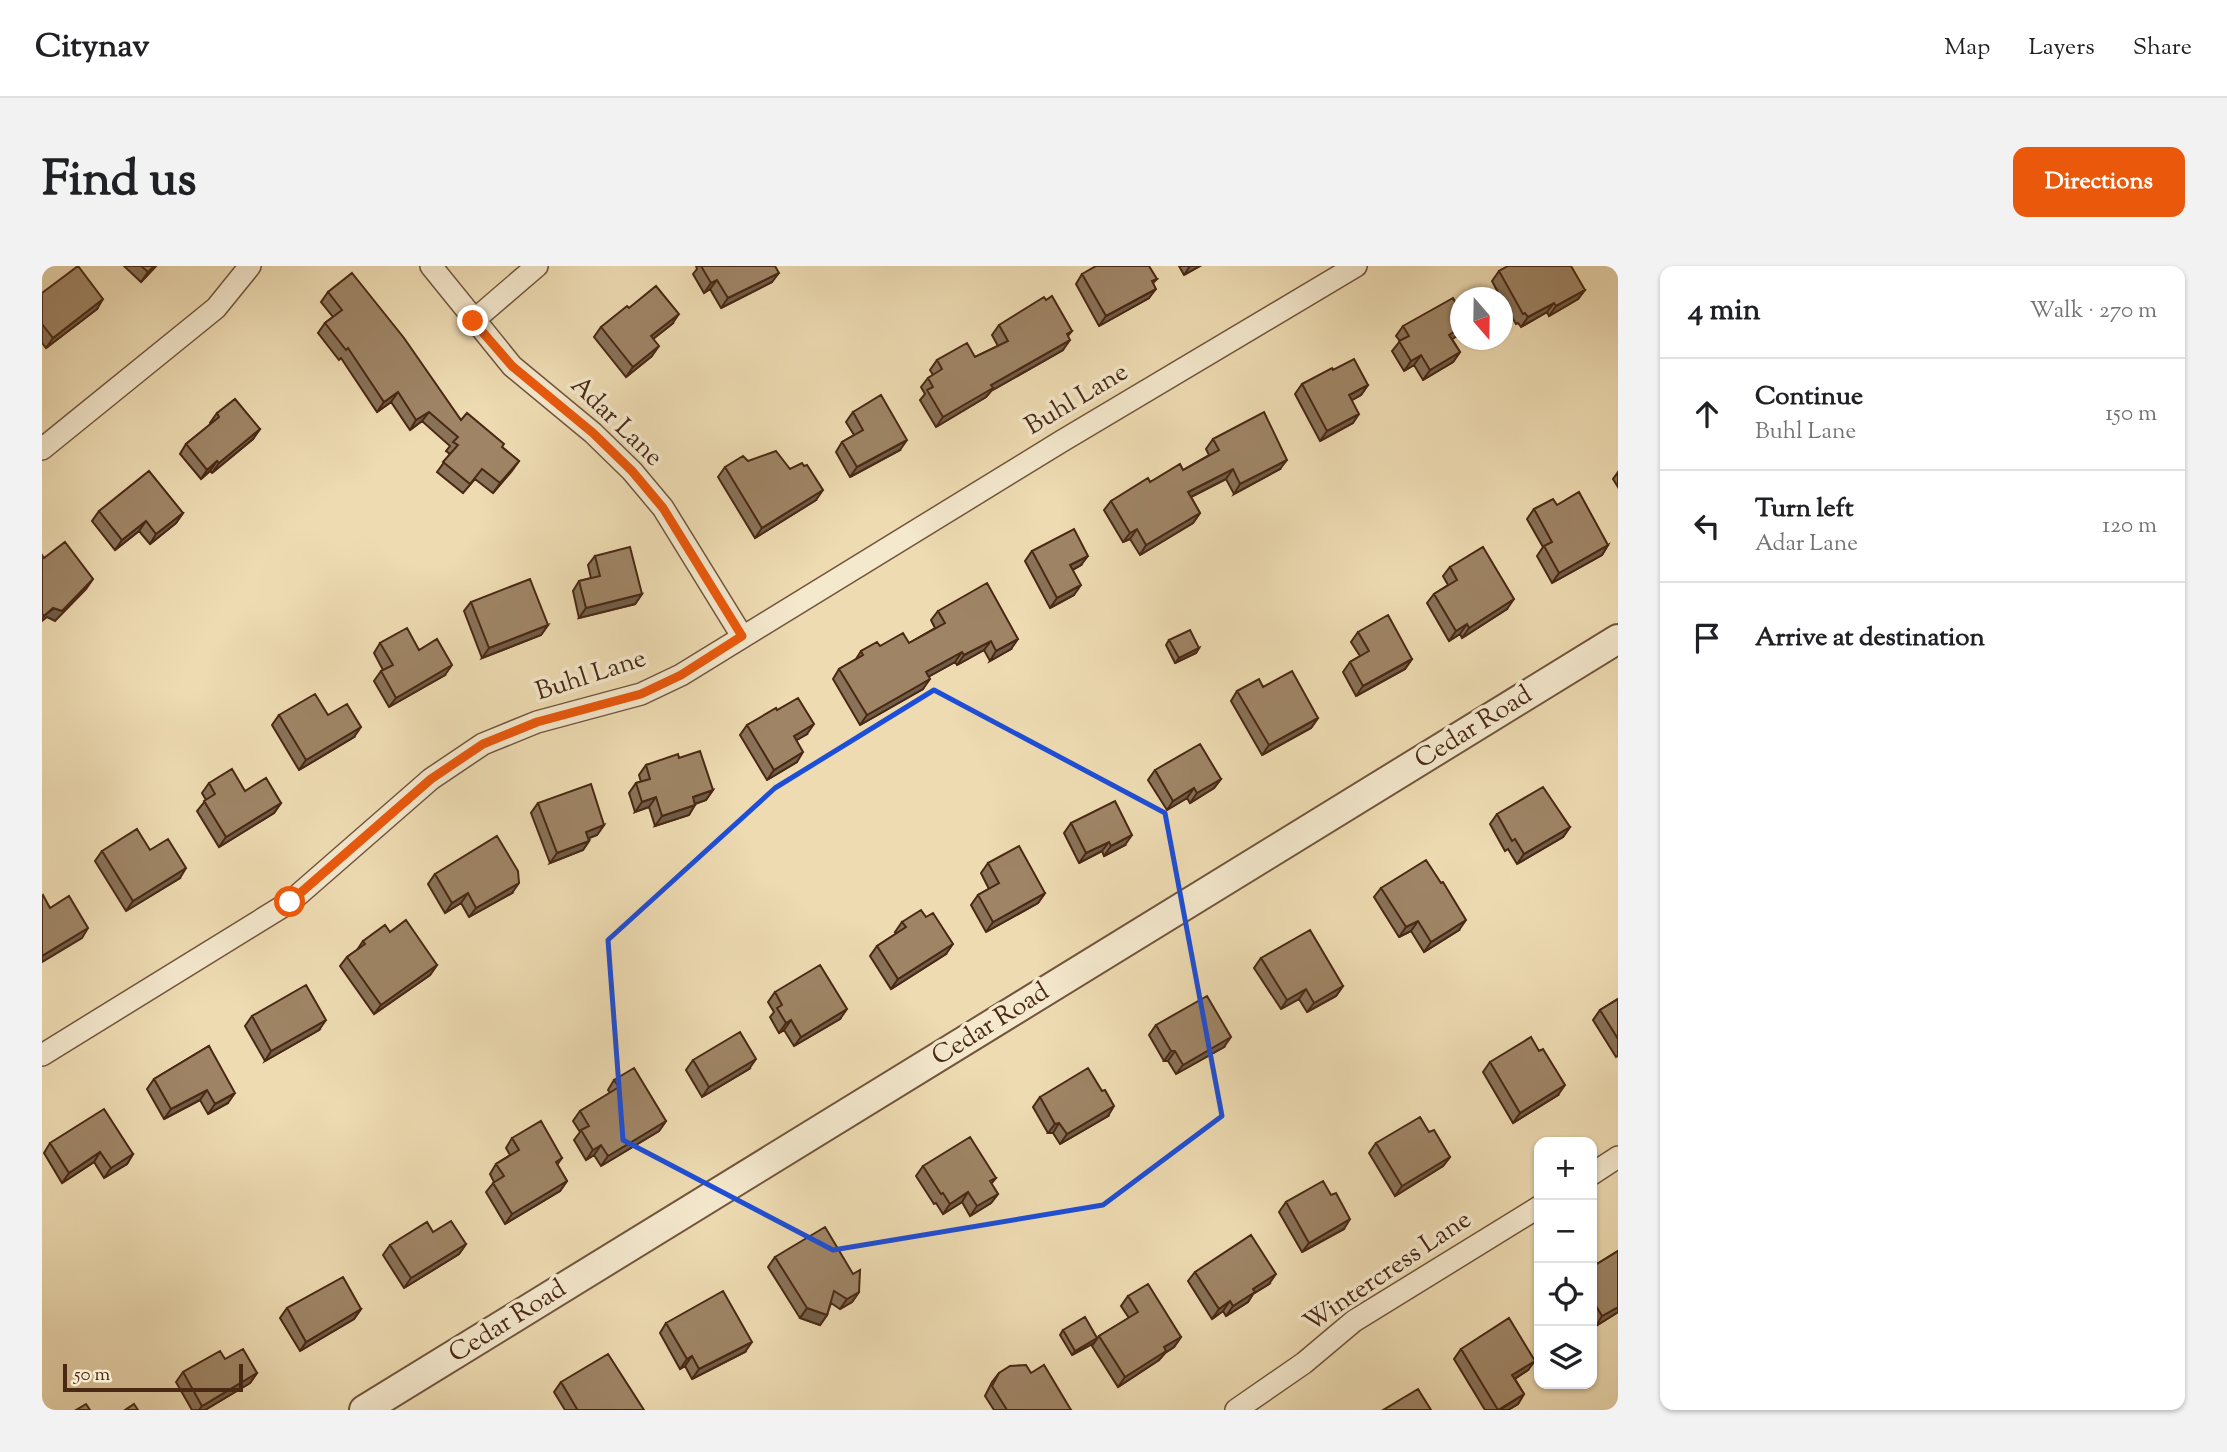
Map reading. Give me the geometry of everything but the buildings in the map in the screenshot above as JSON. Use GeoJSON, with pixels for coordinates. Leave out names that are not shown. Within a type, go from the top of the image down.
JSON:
{"type":"FeatureCollection","features":[{"type":"Feature","properties":{"kind":"street"},"geometry":{"type":"LineString","coordinates":[[42,449],[216,309],[250,266]]}},
{"type":"Feature","properties":{"kind":"street","name":"Adar Lane"},"geometry":{"type":"LineString","coordinates":[[431,266],[512,366],[593,433],[632,471],[663,508],[742,636]]}},
{"type":"Feature","properties":{"kind":"street"},"geometry":{"type":"LineString","coordinates":[[473,321],[537,266]]}},
{"type":"Feature","properties":{"kind":"street","name":"Buhl Lane"},"geometry":{"type":"LineString","coordinates":[[42,1055],[290,902],[431,779],[483,744],[537,722],[641,694],[681,675],[1356,266]]}},
{"type":"Feature","properties":{"kind":"street","name":"Cedar Road"},"geometry":{"type":"LineString","coordinates":[[364,1410],[1618,639]]}},
{"type":"Feature","properties":{"kind":"street"},"geometry":{"type":"LineString","coordinates":[[1597,1171],[1618,1157]]}},
{"type":"Feature","properties":{"kind":"street","name":"Wintercress Lane"},"geometry":{"type":"LineString","coordinates":[[1236,1410],[1304,1363],[1353,1321],[1534,1210]]}},
{"type":"Feature","properties":{"kind":"highlighted area"},"geometry":{"type":"Polygon","coordinates":[[[934,690],[1165,813],[1222,1116],[1103,1205],[833,1250],[623,1140],[608,940],[775,788],[934,690]]]}},
{"type":"Feature","properties":{"kind":"route"},"geometry":{"type":"LineString","coordinates":[[290,902],[431,779],[483,744],[537,722],[641,694],[681,675],[742,636],[663,508],[632,471],[593,433],[512,366],[473,321]]}}]}
